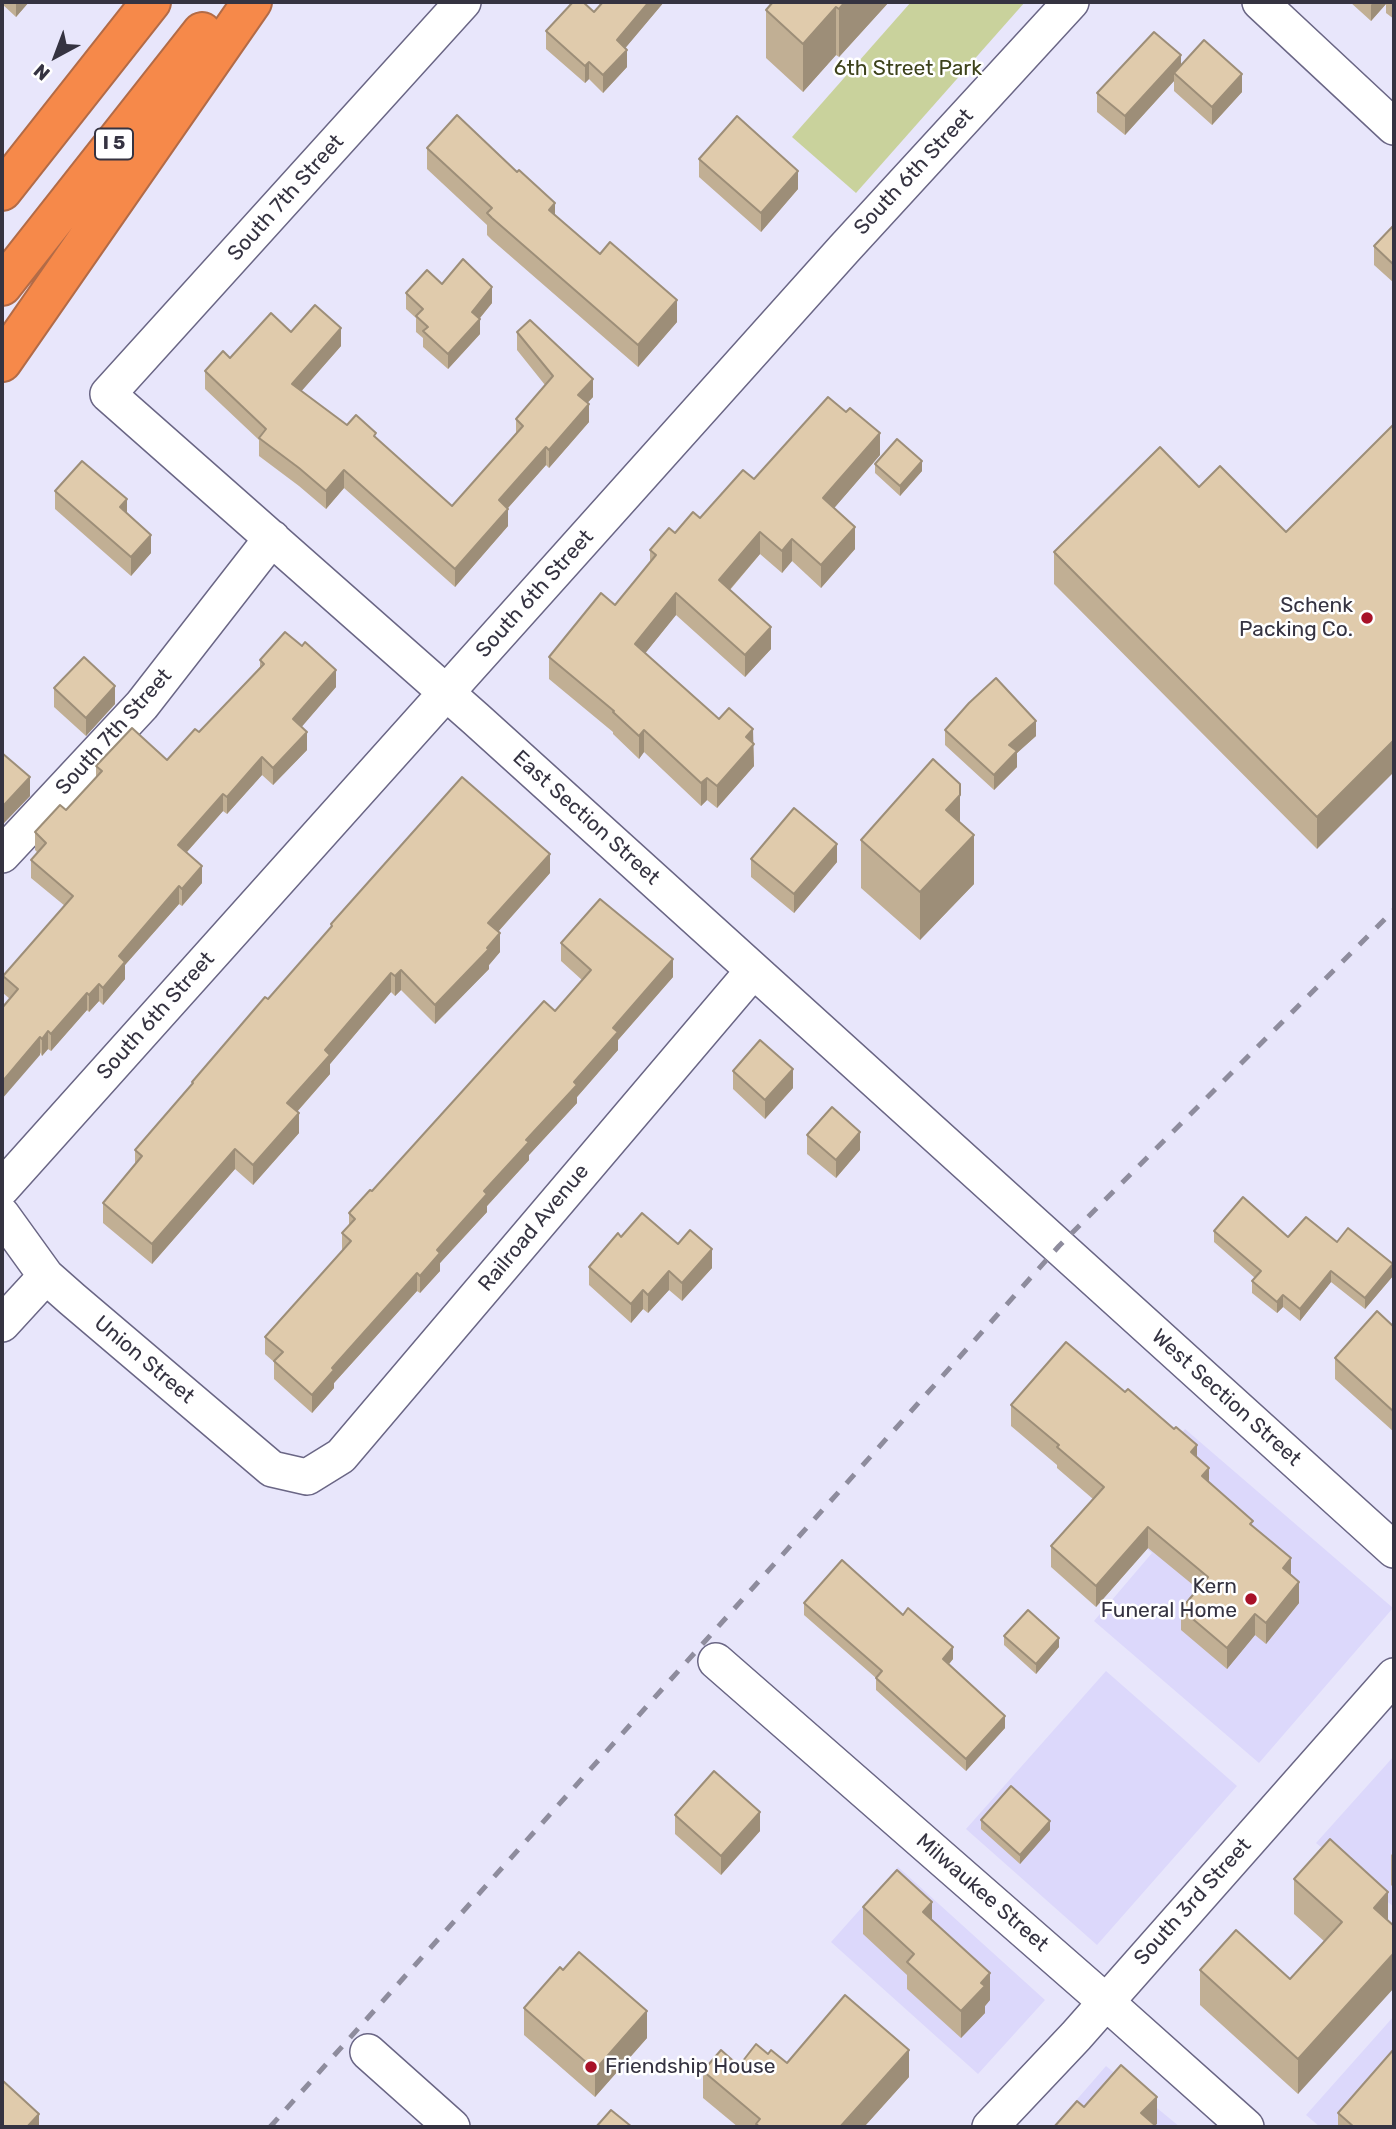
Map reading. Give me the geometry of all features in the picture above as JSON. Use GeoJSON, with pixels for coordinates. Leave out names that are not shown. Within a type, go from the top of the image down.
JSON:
{"type":"FeatureCollection","features":[{"type":"Feature","properties":{"kind":"highway"},"geometry":{"type":"LineString","coordinates":[[2,191],[151,2]]}},
{"type":"Feature","properties":{"kind":"highway","name":"I 5"},"geometry":{"type":"LineString","coordinates":[[2,286],[226,2]]}},
{"type":"Feature","properties":{"kind":"highway"},"geometry":{"type":"LineString","coordinates":[[2,362],[252,2]]}},
{"type":"Feature","properties":{"kind":"street","name":"South 7th Street"},"geometry":{"type":"LineString","coordinates":[[108,394],[463,2]]}},
{"type":"Feature","properties":{"kind":"street","name":"South 6th Street"},"geometry":{"type":"LineString","coordinates":[[2,1188],[844,249],[1070,2]]}},
{"type":"Feature","properties":{"kind":"street"},"geometry":{"type":"LineString","coordinates":[[1259,2],[1394,127]]}},
{"type":"Feature","properties":{"kind":"street","name":"East Section Street"},"geometry":{"type":"LineString","coordinates":[[108,394],[446,692],[1059,1246]]}},
{"type":"Feature","properties":{"kind":"street","name":"South 7th Street"},"geometry":{"type":"LineString","coordinates":[[2,855],[142,705],[272,538]]}},
{"type":"Feature","properties":{"kind":"street","name":"Railroad Avenue"},"geometry":{"type":"LineString","coordinates":[[307,1477],[341,1456],[752,971]]}},
{"type":"Feature","properties":{"kind":"street","name":"Union Street"},"geometry":{"type":"LineString","coordinates":[[2,1215],[46,1276],[272,1469],[307,1477]]}},
{"type":"Feature","properties":{"kind":"street","name":"West Section Street"},"geometry":{"type":"LineString","coordinates":[[1059,1246],[1394,1550]]}},
{"type":"Feature","properties":{"kind":"street"},"geometry":{"type":"LineString","coordinates":[[2,1324],[46,1276]]}},
{"type":"Feature","properties":{"kind":"street","name":"Milwaukee Street"},"geometry":{"type":"LineString","coordinates":[[716,1661],[1246,2127]]}},
{"type":"Feature","properties":{"kind":"street","name":"South 3rd Street"},"geometry":{"type":"LineString","coordinates":[[990,2127],[1106,2002],[1394,1676]]}},
{"type":"Feature","properties":{"kind":"street"},"geometry":{"type":"LineString","coordinates":[[368,2052],[452,2127]]}},
{"type":"Feature","properties":{"kind":"shaded area"},"geometry":{"type":"Polygon","coordinates":[[[1185,1429],[1393,1608],[1259,1763],[1094,1621],[1152,1553],[1109,1517],[1185,1429]]]}},
{"type":"Feature","properties":{"kind":"shaded area"},"geometry":{"type":"Polygon","coordinates":[[[1106,1671],[1237,1786],[1097,1945],[966,1829],[1106,1671]]]}},
{"type":"Feature","properties":{"kind":"shaded area"},"geometry":{"type":"Polygon","coordinates":[[[1394,1756],[1394,1907],[1316,1843],[1394,1756]]]}},
{"type":"Feature","properties":{"kind":"shaded area"},"geometry":{"type":"Polygon","coordinates":[[[898,1867],[1045,2000],[978,2074],[831,1942],[898,1867]]]}},
{"type":"Feature","properties":{"kind":"shaded area"},"geometry":{"type":"Polygon","coordinates":[[[1394,2016],[1394,2127],[1320,2127],[1306,2115],[1394,2016]]]}},
{"type":"Feature","properties":{"kind":"shaded area"},"geometry":{"type":"Polygon","coordinates":[[[1106,2066],[1180,2127],[1053,2127],[1106,2066]]]}},
{"type":"Feature","properties":{"kind":"green space","name":"6th Street Park"},"geometry":{"type":"Polygon","coordinates":[[[911,2],[1025,2],[856,193],[792,137],[911,2]]]}},
{"type":"Feature","properties":{"kind":"building"},"geometry":{"type":"Polygon","coordinates":[[[573,2],[583,2],[594,12],[603,2],[649,2],[617,40],[627,50],[603,75],[589,62],[585,66],[546,31],[573,2]]]}},
{"type":"Feature","properties":{"kind":"building"},"geometry":{"type":"Polygon","coordinates":[[[773,2],[845,2],[839,9],[836,7],[803,44],[766,10],[773,2]]]}},
{"type":"Feature","properties":{"kind":"building"},"geometry":{"type":"Polygon","coordinates":[[[1154,32],[1181,55],[1125,116],[1097,93],[1154,32]]]}},
{"type":"Feature","properties":{"kind":"building"},"geometry":{"type":"Polygon","coordinates":[[[1204,40],[1242,74],[1212,107],[1174,73],[1204,40]]]}},
{"type":"Feature","properties":{"kind":"building"},"geometry":{"type":"Polygon","coordinates":[[[457,115],[517,172],[519,170],[555,203],[549,210],[600,254],[610,242],[677,300],[638,345],[492,218],[487,213],[492,208],[427,148],[457,115]]]}},
{"type":"Feature","properties":{"kind":"building"},"geometry":{"type":"Polygon","coordinates":[[[737,116],[798,171],[761,213],[699,159],[737,116]]]}},
{"type":"Feature","properties":{"kind":"building"},"geometry":{"type":"Polygon","coordinates":[[[1394,225],[1394,265],[1374,246],[1394,225]]]}},
{"type":"Feature","properties":{"kind":"building"},"geometry":{"type":"Polygon","coordinates":[[[463,259],[492,287],[472,312],[480,319],[448,354],[423,331],[428,327],[416,316],[423,309],[406,293],[427,270],[442,284],[463,259]]]}},
{"type":"Feature","properties":{"kind":"building"},"geometry":{"type":"Polygon","coordinates":[[[315,305],[341,328],[292,384],[347,425],[356,415],[376,433],[374,436],[452,506],[523,426],[516,419],[553,376],[517,332],[530,320],[593,379],[578,395],[589,404],[549,450],[546,447],[499,500],[508,509],[455,569],[344,470],[326,491],[259,438],[266,429],[205,371],[223,351],[230,358],[271,313],[291,332],[315,305]]]}},
{"type":"Feature","properties":{"kind":"building"},"geometry":{"type":"Polygon","coordinates":[[[828,397],[846,412],[850,408],[880,433],[823,498],[855,527],[821,565],[792,539],[782,551],[760,532],[719,580],[771,627],[745,655],[676,593],[635,644],[719,719],[729,708],[753,729],[746,737],[754,744],[717,786],[707,778],[701,783],[644,730],[639,736],[614,711],[549,657],[601,593],[615,605],[656,555],[650,550],[669,528],[675,533],[693,512],[700,518],[743,470],[754,479],[828,397]]]}},
{"type":"Feature","properties":{"kind":"building"},"geometry":{"type":"Polygon","coordinates":[[[1394,424],[1394,740],[1317,817],[1054,552],[1160,447],[1199,487],[1220,466],[1286,532],[1394,424]]]}},
{"type":"Feature","properties":{"kind":"building"},"geometry":{"type":"Polygon","coordinates":[[[897,439],[922,461],[900,486],[875,464],[897,439]]]}},
{"type":"Feature","properties":{"kind":"building"},"geometry":{"type":"Polygon","coordinates":[[[82,461],[127,499],[120,507],[151,535],[131,557],[55,491],[82,461]]]}},
{"type":"Feature","properties":{"kind":"building"},"geometry":{"type":"Polygon","coordinates":[[[285,632],[302,646],[305,642],[336,670],[293,719],[307,732],[273,768],[262,757],[227,797],[223,794],[178,845],[202,866],[182,889],[179,886],[119,956],[125,962],[103,988],[99,984],[89,995],[87,993],[51,1034],[48,1031],[42,1039],[40,1037],[2,1082],[2,1008],[18,989],[3,976],[73,896],[31,860],[46,843],[35,832],[60,805],[66,810],[102,771],[96,766],[132,728],[167,760],[195,729],[199,732],[264,664],[260,660],[285,632]]]}},
{"type":"Feature","properties":{"kind":"building"},"geometry":{"type":"Polygon","coordinates":[[[84,657],[115,686],[86,718],[54,688],[84,657]]]}},
{"type":"Feature","properties":{"kind":"building"},"geometry":{"type":"Polygon","coordinates":[[[996,678],[1036,721],[1009,745],[1017,751],[994,775],[945,730],[996,678]]]}},
{"type":"Feature","properties":{"kind":"building"},"geometry":{"type":"Polygon","coordinates":[[[2,753],[30,777],[4,805],[2,803],[2,753]]]}},
{"type":"Feature","properties":{"kind":"building"},"geometry":{"type":"Polygon","coordinates":[[[933,759],[960,784],[960,795],[946,810],[974,835],[920,892],[861,840],[933,759]]]}},
{"type":"Feature","properties":{"kind":"building"},"geometry":{"type":"Polygon","coordinates":[[[462,777],[550,854],[488,923],[500,933],[487,948],[489,949],[435,1005],[401,970],[395,976],[391,973],[325,1050],[330,1055],[287,1103],[299,1113],[253,1165],[235,1149],[152,1244],[103,1203],[142,1156],[135,1150],[265,997],[268,999],[462,777]]]}},
{"type":"Feature","properties":{"kind":"building"},"geometry":{"type":"Polygon","coordinates":[[[794,808],[837,844],[794,894],[751,859],[794,808]]]}},
{"type":"Feature","properties":{"kind":"building"},"geometry":{"type":"Polygon","coordinates":[[[600,899],[673,959],[613,1028],[618,1032],[574,1082],[577,1085],[526,1140],[529,1142],[484,1191],[487,1194],[437,1250],[440,1253],[420,1276],[417,1273],[332,1368],[334,1370],[312,1395],[274,1361],[283,1352],[265,1337],[351,1241],[342,1233],[355,1219],[349,1213],[544,1001],[555,1011],[591,970],[561,943],[600,899]]]}},
{"type":"Feature","properties":{"kind":"building"},"geometry":{"type":"Polygon","coordinates":[[[760,1040],[793,1069],[765,1100],[733,1071],[760,1040]]]}},
{"type":"Feature","properties":{"kind":"building"},"geometry":{"type":"Polygon","coordinates":[[[832,1107],[860,1132],[836,1160],[807,1135],[832,1107]]]}},
{"type":"Feature","properties":{"kind":"building"},"geometry":{"type":"Polygon","coordinates":[[[1243,1197],[1288,1237],[1306,1217],[1337,1242],[1348,1228],[1393,1264],[1365,1298],[1331,1271],[1300,1309],[1283,1295],[1277,1302],[1252,1281],[1261,1271],[1214,1231],[1243,1197]]]}},
{"type":"Feature","properties":{"kind":"building"},"geometry":{"type":"Polygon","coordinates":[[[642,1213],[678,1244],[690,1230],[712,1249],[682,1283],[669,1271],[648,1295],[643,1290],[631,1304],[589,1267],[618,1233],[621,1237],[642,1213]]]}},
{"type":"Feature","properties":{"kind":"building"},"geometry":{"type":"Polygon","coordinates":[[[1377,1311],[1394,1327],[1394,1412],[1335,1358],[1377,1311]]]}},
{"type":"Feature","properties":{"kind":"building"},"geometry":{"type":"Polygon","coordinates":[[[1066,1342],[1125,1392],[1128,1389],[1197,1445],[1191,1452],[1209,1468],[1202,1476],[1253,1521],[1250,1524],[1291,1558],[1283,1568],[1299,1582],[1266,1623],[1255,1614],[1227,1648],[1181,1609],[1208,1577],[1148,1527],[1096,1586],[1051,1546],[1104,1487],[1011,1405],[1066,1342]]]}},
{"type":"Feature","properties":{"kind":"building"},"geometry":{"type":"Polygon","coordinates":[[[842,1560],[903,1615],[908,1608],[953,1647],[943,1659],[1005,1716],[966,1759],[876,1678],[882,1671],[804,1603],[842,1560]]]}},
{"type":"Feature","properties":{"kind":"building"},"geometry":{"type":"Polygon","coordinates":[[[1028,1610],[1059,1638],[1036,1664],[1004,1636],[1028,1610]]]}},
{"type":"Feature","properties":{"kind":"building"},"geometry":{"type":"Polygon","coordinates":[[[714,1771],[760,1812],[721,1856],[675,1815],[714,1771]]]}},
{"type":"Feature","properties":{"kind":"building"},"geometry":{"type":"Polygon","coordinates":[[[1011,1786],[1050,1821],[1020,1855],[981,1820],[1011,1786]]]}},
{"type":"Feature","properties":{"kind":"building"},"geometry":{"type":"Polygon","coordinates":[[[1330,1839],[1388,1892],[1374,1908],[1394,1926],[1394,1953],[1298,2059],[1200,1970],[1236,1930],[1290,1979],[1342,1922],[1294,1879],[1330,1839]]]}},
{"type":"Feature","properties":{"kind":"building"},"geometry":{"type":"Polygon","coordinates":[[[897,1870],[932,1902],[923,1912],[990,1973],[981,1983],[985,1986],[961,2011],[907,1962],[914,1954],[863,1907],[897,1870]]]}},
{"type":"Feature","properties":{"kind":"building","name":"Friendship House"},"geometry":{"type":"Polygon","coordinates":[[[579,1952],[647,2011],[595,2070],[524,2008],[560,1967],[563,1970],[579,1952]]]}},
{"type":"Feature","properties":{"kind":"building"},"geometry":{"type":"Polygon","coordinates":[[[845,1995],[909,2050],[840,2127],[760,2127],[756,2124],[760,2119],[703,2071],[721,2050],[739,2066],[756,2044],[768,2054],[771,2050],[787,2063],[845,1995]]]}},
{"type":"Feature","properties":{"kind":"building"},"geometry":{"type":"Polygon","coordinates":[[[1394,2049],[1394,2127],[1354,2127],[1338,2113],[1394,2049]]]}},
{"type":"Feature","properties":{"kind":"building"},"geometry":{"type":"Polygon","coordinates":[[[1121,2065],[1157,2097],[1141,2113],[1157,2127],[1054,2127],[1077,2101],[1084,2107],[1121,2065]]]}},
{"type":"Feature","properties":{"kind":"building"},"geometry":{"type":"Polygon","coordinates":[[[2,2080],[39,2114],[27,2127],[2,2127],[2,2080]]]}},
{"type":"Feature","properties":{"kind":"building"},"geometry":{"type":"Polygon","coordinates":[[[611,2110],[632,2127],[596,2127],[611,2110]]]}},
{"type":"Feature","properties":{"kind":"railway"},"geometry":{"type":"LineString","coordinates":[[270,2127],[1059,1246],[1394,910]]}},
{"type":"Feature","properties":{"kind":"place","name":"Schenk Packing Co."},"geometry":{"type":"Point","coordinates":[1367,618]}},
{"type":"Feature","properties":{"kind":"place","name":"Kern Funeral Home"},"geometry":{"type":"Point","coordinates":[1251,1599]}},
{"type":"Feature","properties":{"kind":"place","name":"Friendship House"},"geometry":{"type":"Point","coordinates":[591,2067]}}]}
